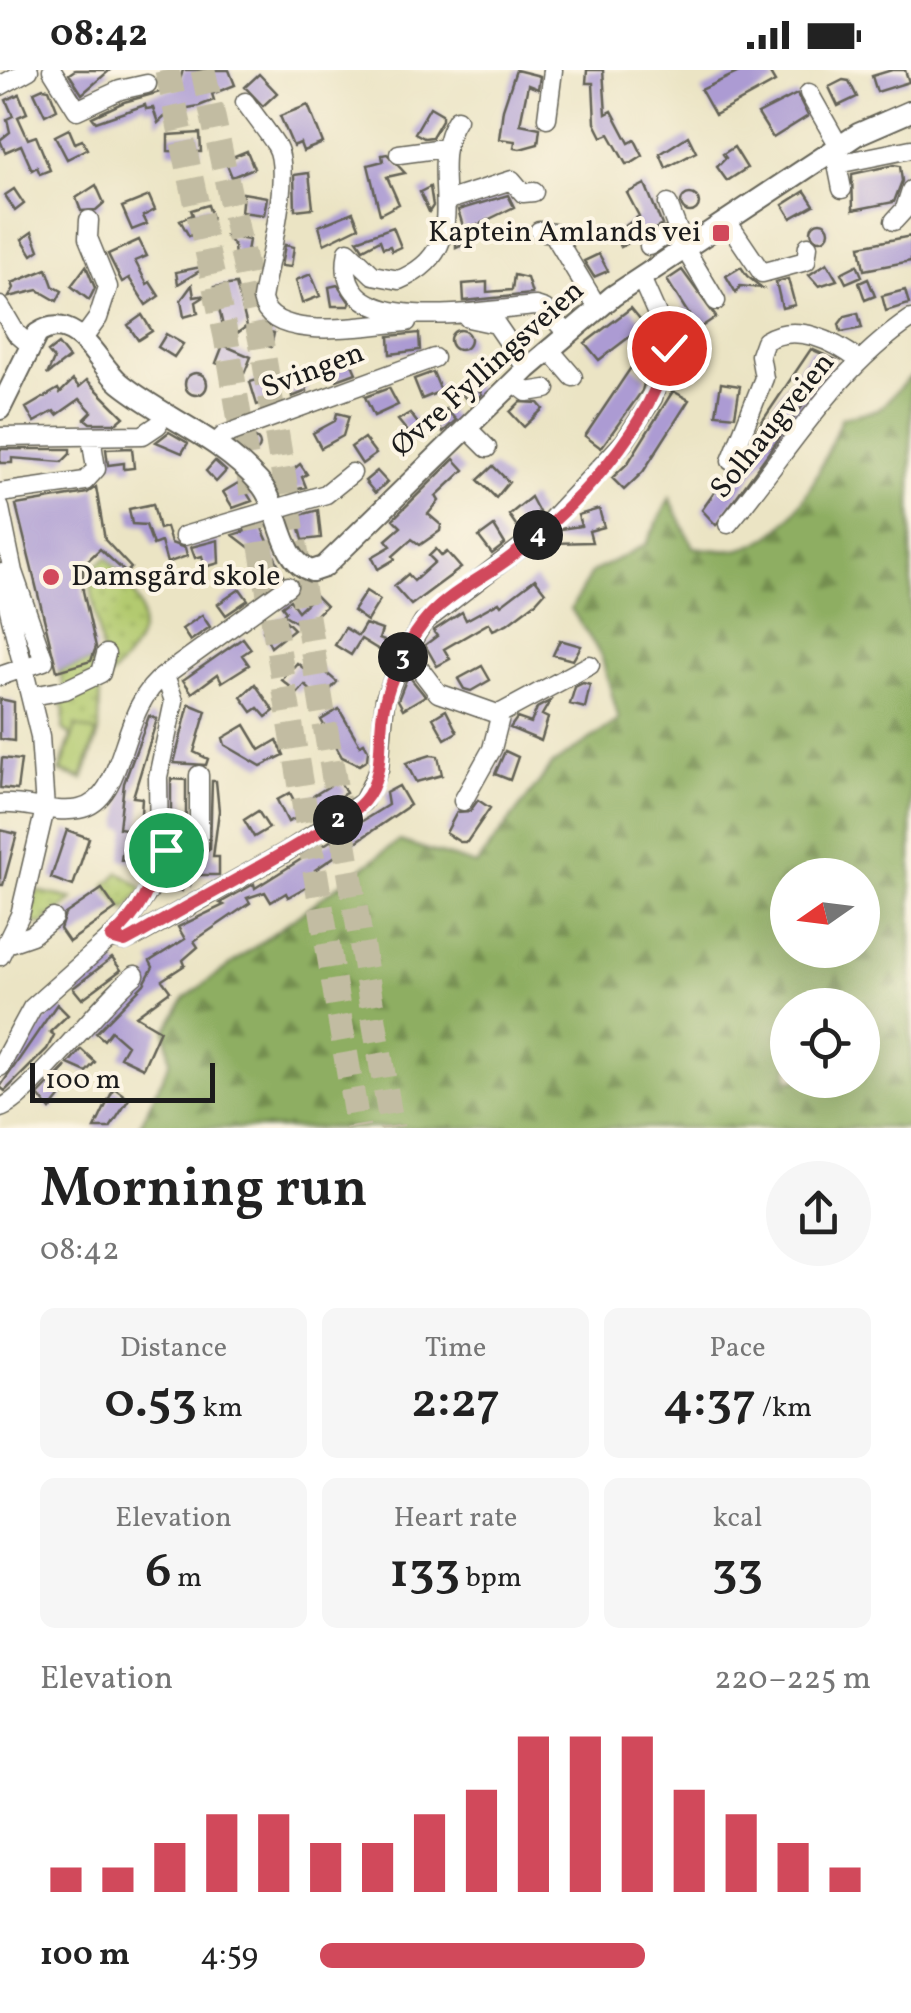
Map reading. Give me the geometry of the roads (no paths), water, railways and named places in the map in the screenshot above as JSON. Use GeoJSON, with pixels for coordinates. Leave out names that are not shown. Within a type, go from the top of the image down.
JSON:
{"type":"FeatureCollection","features":[{"type":"Feature","properties":{"kind":"main road","name":"Øvre Fyllingsveien"},"geometry":{"type":"LineString","coordinates":[[276,508],[289,552],[302,568],[312,571],[331,564],[372,517],[549,349],[598,308],[682,243],[728,221],[911,111]]}},
{"type":"Feature","properties":{"kind":"main road"},"geometry":{"type":"LineString","coordinates":[[0,409],[30,344],[37,334],[54,326],[82,340],[129,390],[216,443],[260,483],[276,508]]}},
{"type":"Feature","properties":{"kind":"street"},"geometry":{"type":"LineString","coordinates":[[0,86],[29,70]]}},
{"type":"Feature","properties":{"kind":"street"},"geometry":{"type":"LineString","coordinates":[[52,70],[78,110],[120,90],[148,84]]}},
{"type":"Feature","properties":{"kind":"street"},"geometry":{"type":"LineString","coordinates":[[546,118],[553,70]]}},
{"type":"Feature","properties":{"kind":"street"},"geometry":{"type":"LineString","coordinates":[[809,94],[835,154],[842,189]]}},
{"type":"Feature","properties":{"kind":"street"},"geometry":{"type":"LineString","coordinates":[[244,102],[276,146],[281,164],[262,299],[274,319],[289,325],[336,328],[486,319],[496,324],[527,392],[546,389]]}},
{"type":"Feature","properties":{"kind":"street"},"geometry":{"type":"LineString","coordinates":[[457,119],[448,129],[444,148],[446,201],[442,241],[404,278],[374,275],[348,251],[348,269],[360,298],[382,310],[410,314],[536,306],[545,308],[567,333]]}},
{"type":"Feature","properties":{"kind":"street"},"geometry":{"type":"LineString","coordinates":[[399,154],[444,148]]}},
{"type":"Feature","properties":{"kind":"street","name":"Øvre Fyllingsveien"},"geometry":{"type":"LineString","coordinates":[[835,154],[911,149]]}},
{"type":"Feature","properties":{"kind":"street"},"geometry":{"type":"LineString","coordinates":[[446,201],[512,180],[522,194],[534,192]]}},
{"type":"Feature","properties":{"kind":"street"},"geometry":{"type":"LineString","coordinates":[[894,221],[902,216],[911,190]]}},
{"type":"Feature","properties":{"kind":"street"},"geometry":{"type":"LineString","coordinates":[[668,204],[682,243],[716,301]]}},
{"type":"Feature","properties":{"kind":"street"},"geometry":{"type":"LineString","coordinates":[[82,340],[98,318],[108,287],[88,238],[89,220]]}},
{"type":"Feature","properties":{"kind":"street"},"geometry":{"type":"LineString","coordinates":[[728,221],[762,273],[796,266],[806,260],[808,246]]}},
{"type":"Feature","properties":{"kind":"street"},"geometry":{"type":"LineString","coordinates":[[539,231],[553,233],[598,308]]}},
{"type":"Feature","properties":{"kind":"street"},"geometry":{"type":"LineString","coordinates":[[649,246],[664,236],[682,243]]}},
{"type":"Feature","properties":{"kind":"street"},"geometry":{"type":"LineString","coordinates":[[111,938],[125,942],[286,852],[363,802],[378,769],[385,700],[406,652],[436,608],[537,535],[639,422],[658,389],[669,341],[641,278]]}},
{"type":"Feature","properties":{"kind":"street"},"geometry":{"type":"LineString","coordinates":[[0,306],[7,320],[30,344]]}},
{"type":"Feature","properties":{"kind":"street","name":"Solhaugveien"},"geometry":{"type":"LineString","coordinates":[[728,524],[775,468],[819,404],[860,361],[911,319]]}},
{"type":"Feature","properties":{"kind":"street","name":"Solhaugveien"},"geometry":{"type":"LineString","coordinates":[[731,461],[764,378],[760,355],[766,341],[796,332],[818,337],[860,361]]}},
{"type":"Feature","properties":{"kind":"street"},"geometry":{"type":"LineString","coordinates":[[549,349],[573,377]]}},
{"type":"Feature","properties":{"kind":"street","name":"Svingen"},"geometry":{"type":"LineString","coordinates":[[216,443],[224,435],[434,358]]}},
{"type":"Feature","properties":{"kind":"street"},"geometry":{"type":"LineString","coordinates":[[0,438],[143,435],[158,424]]}},
{"type":"Feature","properties":{"kind":"street"},"geometry":{"type":"LineString","coordinates":[[466,427],[488,448]]}},
{"type":"Feature","properties":{"kind":"street"},"geometry":{"type":"LineString","coordinates":[[0,493],[85,481],[96,469],[91,436]]}},
{"type":"Feature","properties":{"kind":"street"},"geometry":{"type":"LineString","coordinates":[[184,536],[326,494],[352,473]]}},
{"type":"Feature","properties":{"kind":"street"},"geometry":{"type":"LineString","coordinates":[[0,508],[13,572],[44,661],[0,676]]}},
{"type":"Feature","properties":{"kind":"street"},"geometry":{"type":"LineString","coordinates":[[0,573],[40,736],[45,809],[20,915],[4,949]]}},
{"type":"Feature","properties":{"kind":"street"},"geometry":{"type":"LineString","coordinates":[[0,804],[81,809],[104,795],[139,699],[165,675],[288,586]]}},
{"type":"Feature","properties":{"kind":"street"},"geometry":{"type":"LineString","coordinates":[[406,652],[438,693],[500,714]]}},
{"type":"Feature","properties":{"kind":"street"},"geometry":{"type":"LineString","coordinates":[[32,696],[88,682],[101,674],[106,654]]}},
{"type":"Feature","properties":{"kind":"street"},"geometry":{"type":"LineString","coordinates":[[463,800],[492,749],[500,714],[514,702],[590,665]]}},
{"type":"Feature","properties":{"kind":"street"},"geometry":{"type":"LineString","coordinates":[[0,1067],[32,1008],[111,938],[140,906],[155,876],[159,850],[158,777],[174,700],[165,675]]}},
{"type":"Feature","properties":{"kind":"street"},"geometry":{"type":"LineString","coordinates":[[159,850],[199,844],[200,774]]}},
{"type":"Feature","properties":{"kind":"street"},"geometry":{"type":"LineString","coordinates":[[4,949],[32,935],[53,918]]}},
{"type":"Feature","properties":{"kind":"street"},"geometry":{"type":"LineString","coordinates":[[0,1108],[23,1095],[94,1011],[135,975]]}},
{"type":"Feature","properties":{"kind":"tunnel"},"geometry":{"type":"LineString","coordinates":[[167,70],[226,337],[358,1128]]}},
{"type":"Feature","properties":{"kind":"tunnel"},"geometry":{"type":"LineString","coordinates":[[203,70],[262,346],[392,1128]]}},
{"type":"Feature","properties":{"kind":"place","name":"Kaptein Amlands vei"},"geometry":{"type":"Point","coordinates":[721,233]}},
{"type":"Feature","properties":{"kind":"place","name":"Damsgård skole"},"geometry":{"type":"Point","coordinates":[51,577]}}]}
